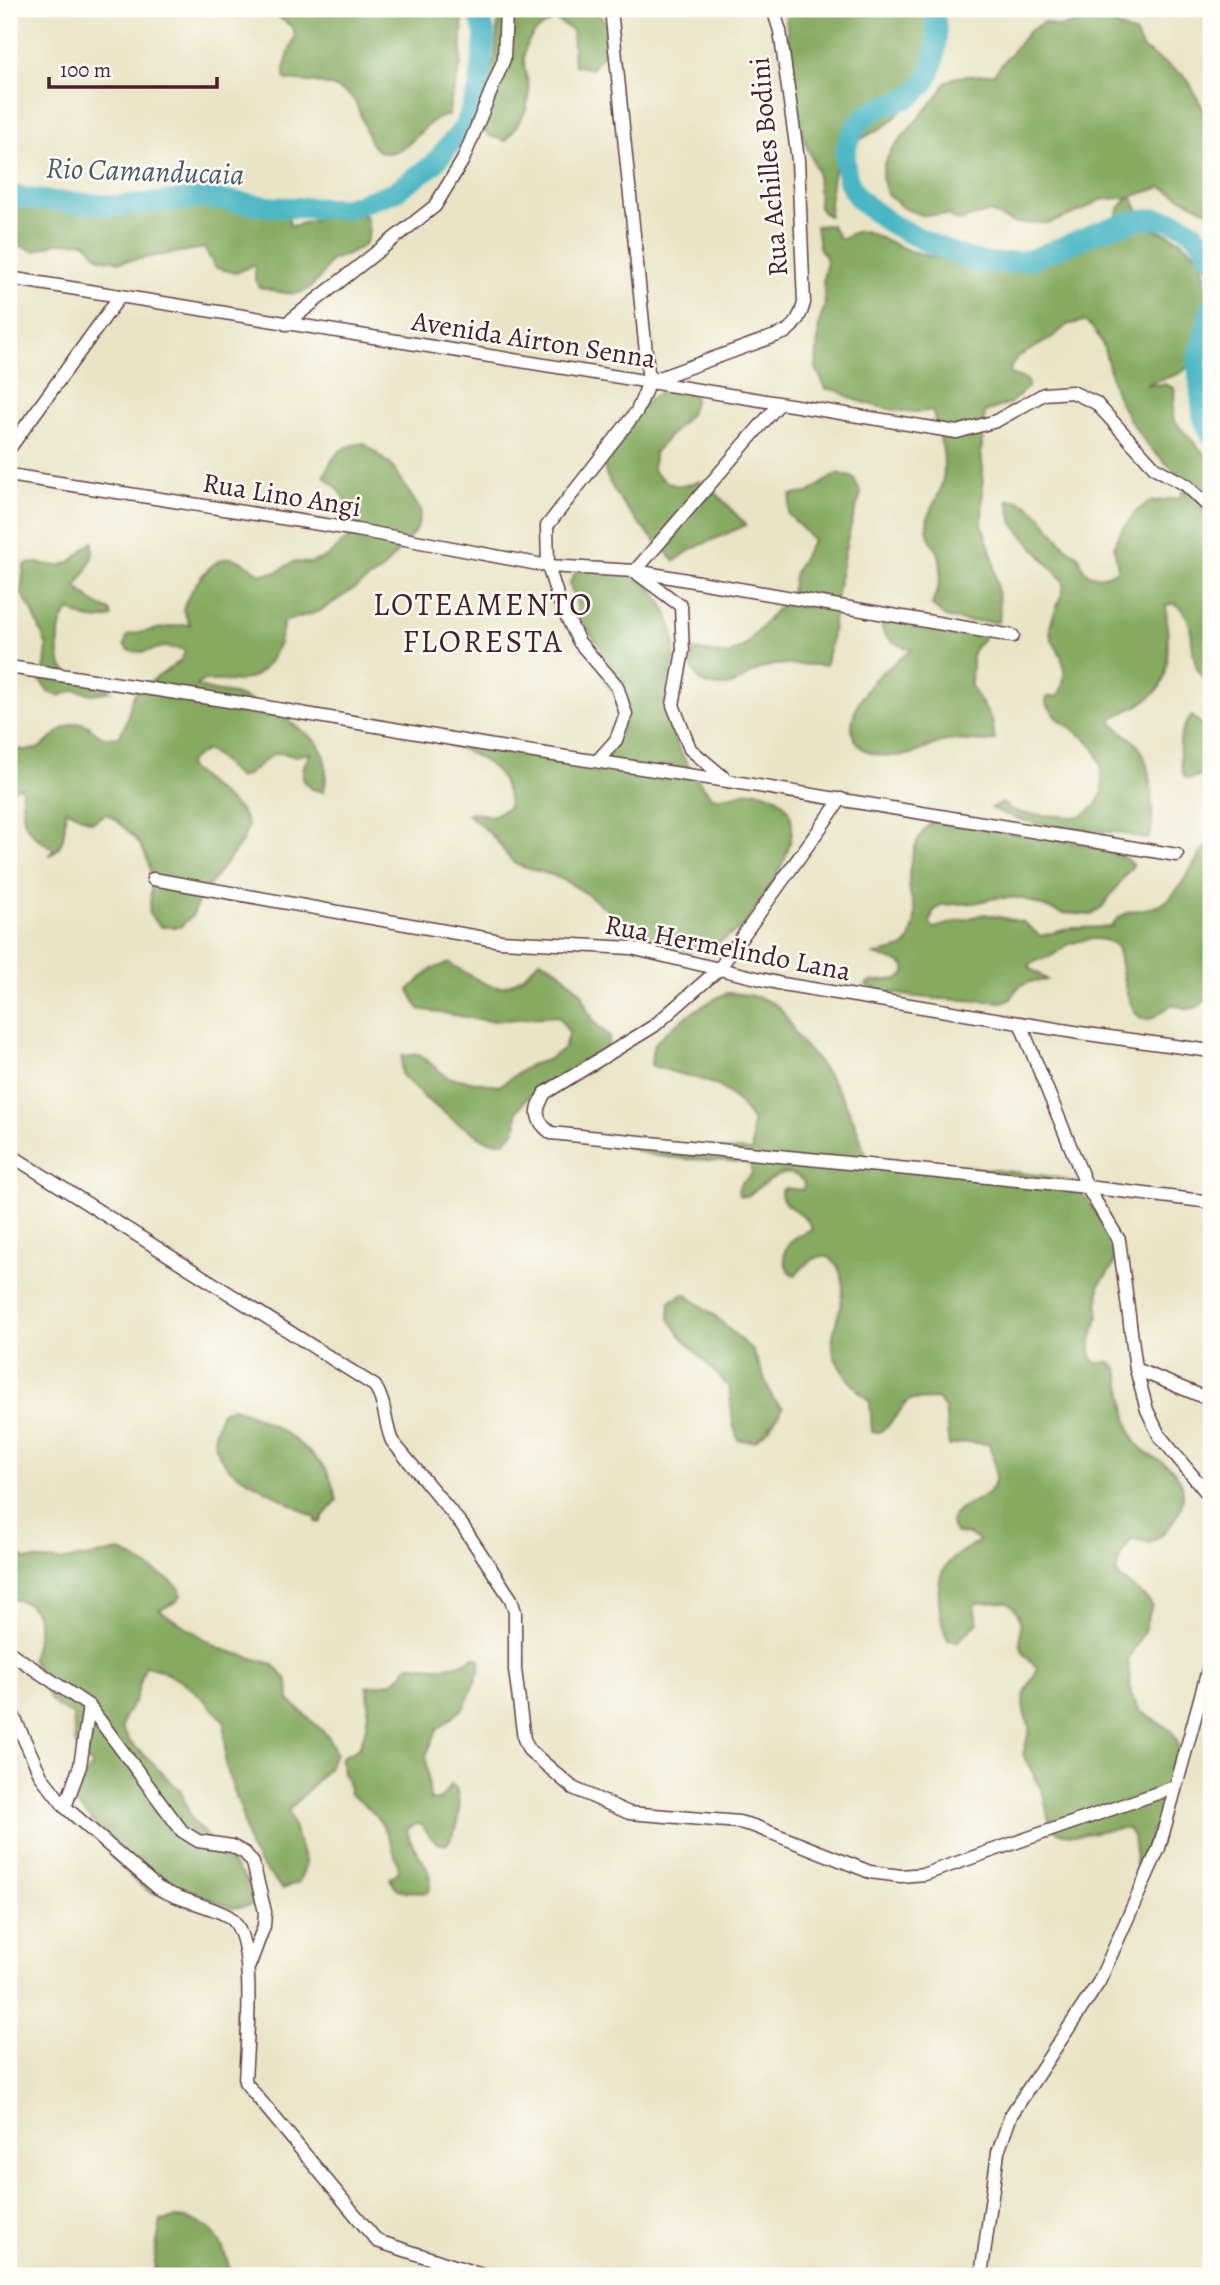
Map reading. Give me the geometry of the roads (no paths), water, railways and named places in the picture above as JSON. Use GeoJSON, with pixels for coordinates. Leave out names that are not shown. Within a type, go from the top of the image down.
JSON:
{"type":"FeatureCollection","features":[{"type":"Feature","properties":{"kind":"street"},"geometry":{"type":"LineString","coordinates":[[286,324],[435,205],[463,160],[503,59],[506,9]]}},
{"type":"Feature","properties":{"kind":"street"},"geometry":{"type":"LineString","coordinates":[[598,760],[616,740],[626,714],[617,687],[579,642],[559,601],[548,566],[547,526],[637,411],[649,382],[611,9]]}},
{"type":"Feature","properties":{"kind":"street","name":"Rua Achilles Bodini"},"geometry":{"type":"LineString","coordinates":[[649,382],[786,332],[798,321],[804,303],[798,160],[780,31],[773,9]]}},
{"type":"Feature","properties":{"kind":"street","name":"Avenida Airton Senna"},"geometry":{"type":"LineString","coordinates":[[9,278],[957,432],[996,421],[1044,394],[1072,392],[1096,403],[1155,468],[1186,485],[1211,509]]}},
{"type":"Feature","properties":{"kind":"street"},"geometry":{"type":"LineString","coordinates":[[9,449],[120,296]]}},
{"type":"Feature","properties":{"kind":"street"},"geometry":{"type":"LineString","coordinates":[[728,781],[690,749],[673,705],[683,651],[681,606],[635,571],[779,404]]}},
{"type":"Feature","properties":{"kind":"street","name":"Rua Lino Angi"},"geometry":{"type":"LineString","coordinates":[[9,475],[357,530],[548,566],[635,571],[1013,636]]}},
{"type":"Feature","properties":{"kind":"street"},"geometry":{"type":"LineString","coordinates":[[9,667],[1177,855]]}},
{"type":"Feature","properties":{"kind":"street"},"geometry":{"type":"LineString","coordinates":[[841,799],[719,969],[654,1026],[545,1093],[537,1110],[537,1116],[543,1126],[551,1133],[1211,1202]]}},
{"type":"Feature","properties":{"kind":"street","name":"Rua Hermelindo Lana"},"geometry":{"type":"LineString","coordinates":[[153,879],[501,941],[631,948],[782,984],[1211,1051]]}},
{"type":"Feature","properties":{"kind":"street"},"geometry":{"type":"LineString","coordinates":[[1020,1023],[1087,1187],[1119,1240],[1136,1369],[1147,1410],[1159,1435],[1211,1498]]}},
{"type":"Feature","properties":{"kind":"street"},"geometry":{"type":"LineString","coordinates":[[9,1154],[375,1386],[383,1398],[391,1441],[462,1525],[511,1599],[515,1612],[515,1670],[524,1739],[529,1750],[573,1788],[629,1813],[739,1822],[754,1826],[870,1871],[901,1876],[925,1874],[1175,1787]]}},
{"type":"Feature","properties":{"kind":"street"},"geometry":{"type":"LineString","coordinates":[[1136,1369],[1211,1400]]}},
{"type":"Feature","properties":{"kind":"street"},"geometry":{"type":"LineString","coordinates":[[9,1652],[89,1706],[182,1831],[198,1841],[232,1846],[244,1853],[253,1863],[265,1912],[264,1926],[248,1967]]}},
{"type":"Feature","properties":{"kind":"street"},"geometry":{"type":"LineString","coordinates":[[981,2276],[998,2152],[1011,2115],[1099,1982],[1159,1848],[1211,1659]]}},
{"type":"Feature","properties":{"kind":"street"},"geometry":{"type":"LineString","coordinates":[[9,1706],[41,1776],[65,1807],[158,1888],[230,1917],[242,1932],[248,1967],[245,2082],[377,2241],[485,2276]]}},
{"type":"Feature","properties":{"kind":"street"},"geometry":{"type":"LineString","coordinates":[[65,1807],[80,1766],[89,1706]]}},
{"type":"Feature","properties":{"kind":"waterway","name":"Rio Camanducaia"},"geometry":{"type":"LineString","coordinates":[[9,195],[37,200],[119,206],[205,198],[274,207],[345,209],[394,192],[433,165],[465,126],[479,89],[485,35],[477,9]]}},
{"type":"Feature","properties":{"kind":"waterway","name":"Rio Camanducaia"},"geometry":{"type":"LineString","coordinates":[[932,9],[936,27],[936,48],[928,78],[912,95],[866,116],[857,125],[847,147],[846,172],[856,195],[865,205],[915,236],[981,262],[1027,260],[1115,226],[1138,220],[1159,219],[1180,224],[1197,236],[1211,258]]}},
{"type":"Feature","properties":{"kind":"waterway","name":"Rio Camanducaia"},"geometry":{"type":"LineString","coordinates":[[1211,308],[1197,361],[1203,417],[1211,434]]}},
{"type":"Feature","properties":{"kind":"district","name":"LOTEAMENTO FLORESTA"},"geometry":{"type":"Point","coordinates":[483,622]}}]}
